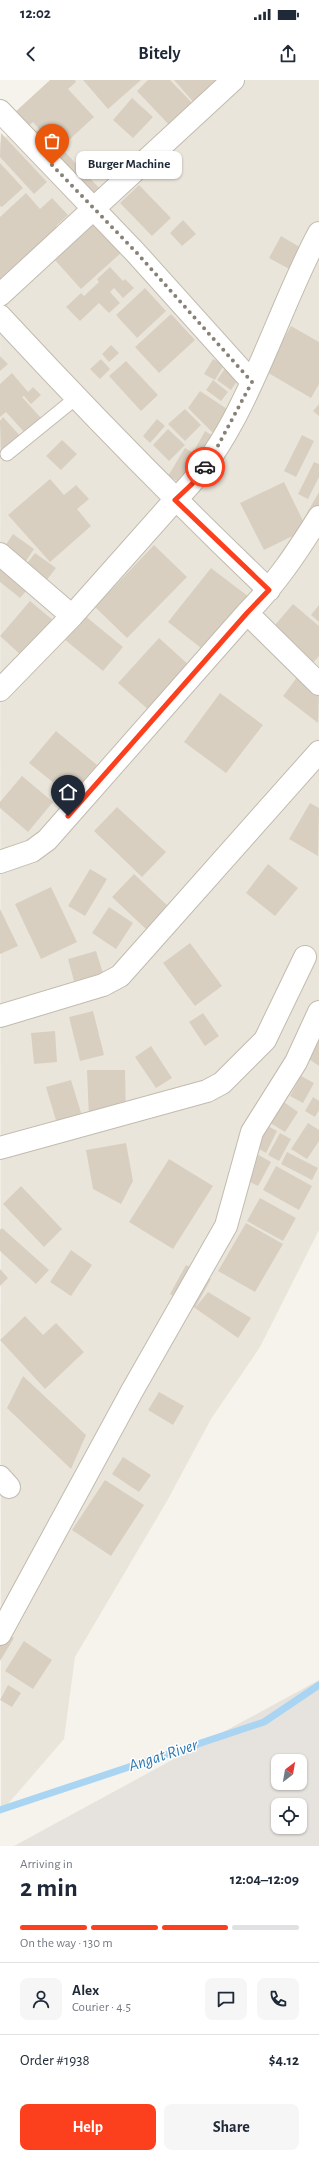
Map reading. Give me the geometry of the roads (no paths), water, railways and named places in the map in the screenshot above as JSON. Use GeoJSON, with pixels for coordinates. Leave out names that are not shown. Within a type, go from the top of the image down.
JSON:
{"type":"FeatureCollection","features":[{"type":"Feature","properties":{"kind":"street"},"geometry":{"type":"LineString","coordinates":[[0,294],[233,80]]}},
{"type":"Feature","properties":{"kind":"street"},"geometry":{"type":"LineString","coordinates":[[0,111],[94,209],[252,382]]}},
{"type":"Feature","properties":{"kind":"street"},"geometry":{"type":"LineString","coordinates":[[0,690],[72,616],[175,500],[192,484],[213,455],[252,382],[301,266],[319,233]]}},
{"type":"Feature","properties":{"kind":"street"},"geometry":{"type":"LineString","coordinates":[[0,316],[76,398],[175,500],[269,590]]}},
{"type":"Feature","properties":{"kind":"street"},"geometry":{"type":"LineString","coordinates":[[0,862],[32,851],[47,840],[285,571],[319,517]]}},
{"type":"Feature","properties":{"kind":"street"},"geometry":{"type":"LineString","coordinates":[[0,554],[72,616]]}},
{"type":"Feature","properties":{"kind":"street"},"geometry":{"type":"LineString","coordinates":[[247,613],[319,684]]}},
{"type":"Feature","properties":{"kind":"street"},"geometry":{"type":"LineString","coordinates":[[0,1016],[103,985],[120,976],[319,752]]}},
{"type":"Feature","properties":{"kind":"street"},"geometry":{"type":"LineString","coordinates":[[0,1148],[207,1092],[222,1082],[265,1040],[305,957]]}},
{"type":"Feature","properties":{"kind":"street"},"geometry":{"type":"LineString","coordinates":[[0,1634],[132,1391],[226,1226],[252,1132],[296,1062],[319,1012]]}},
{"type":"Feature","properties":{"kind":"lane"},"geometry":{"type":"LineString","coordinates":[[7,454],[76,398]]}},
{"type":"Feature","properties":{"kind":"waterway","name":"Angat River"},"geometry":{"type":"LineString","coordinates":[[0,1810],[264,1722],[319,1685]]}},
{"type":"Feature","properties":{"kind":"place","name":"Burger Machine"},"geometry":{"type":"Point","coordinates":[52,165]}}]}
